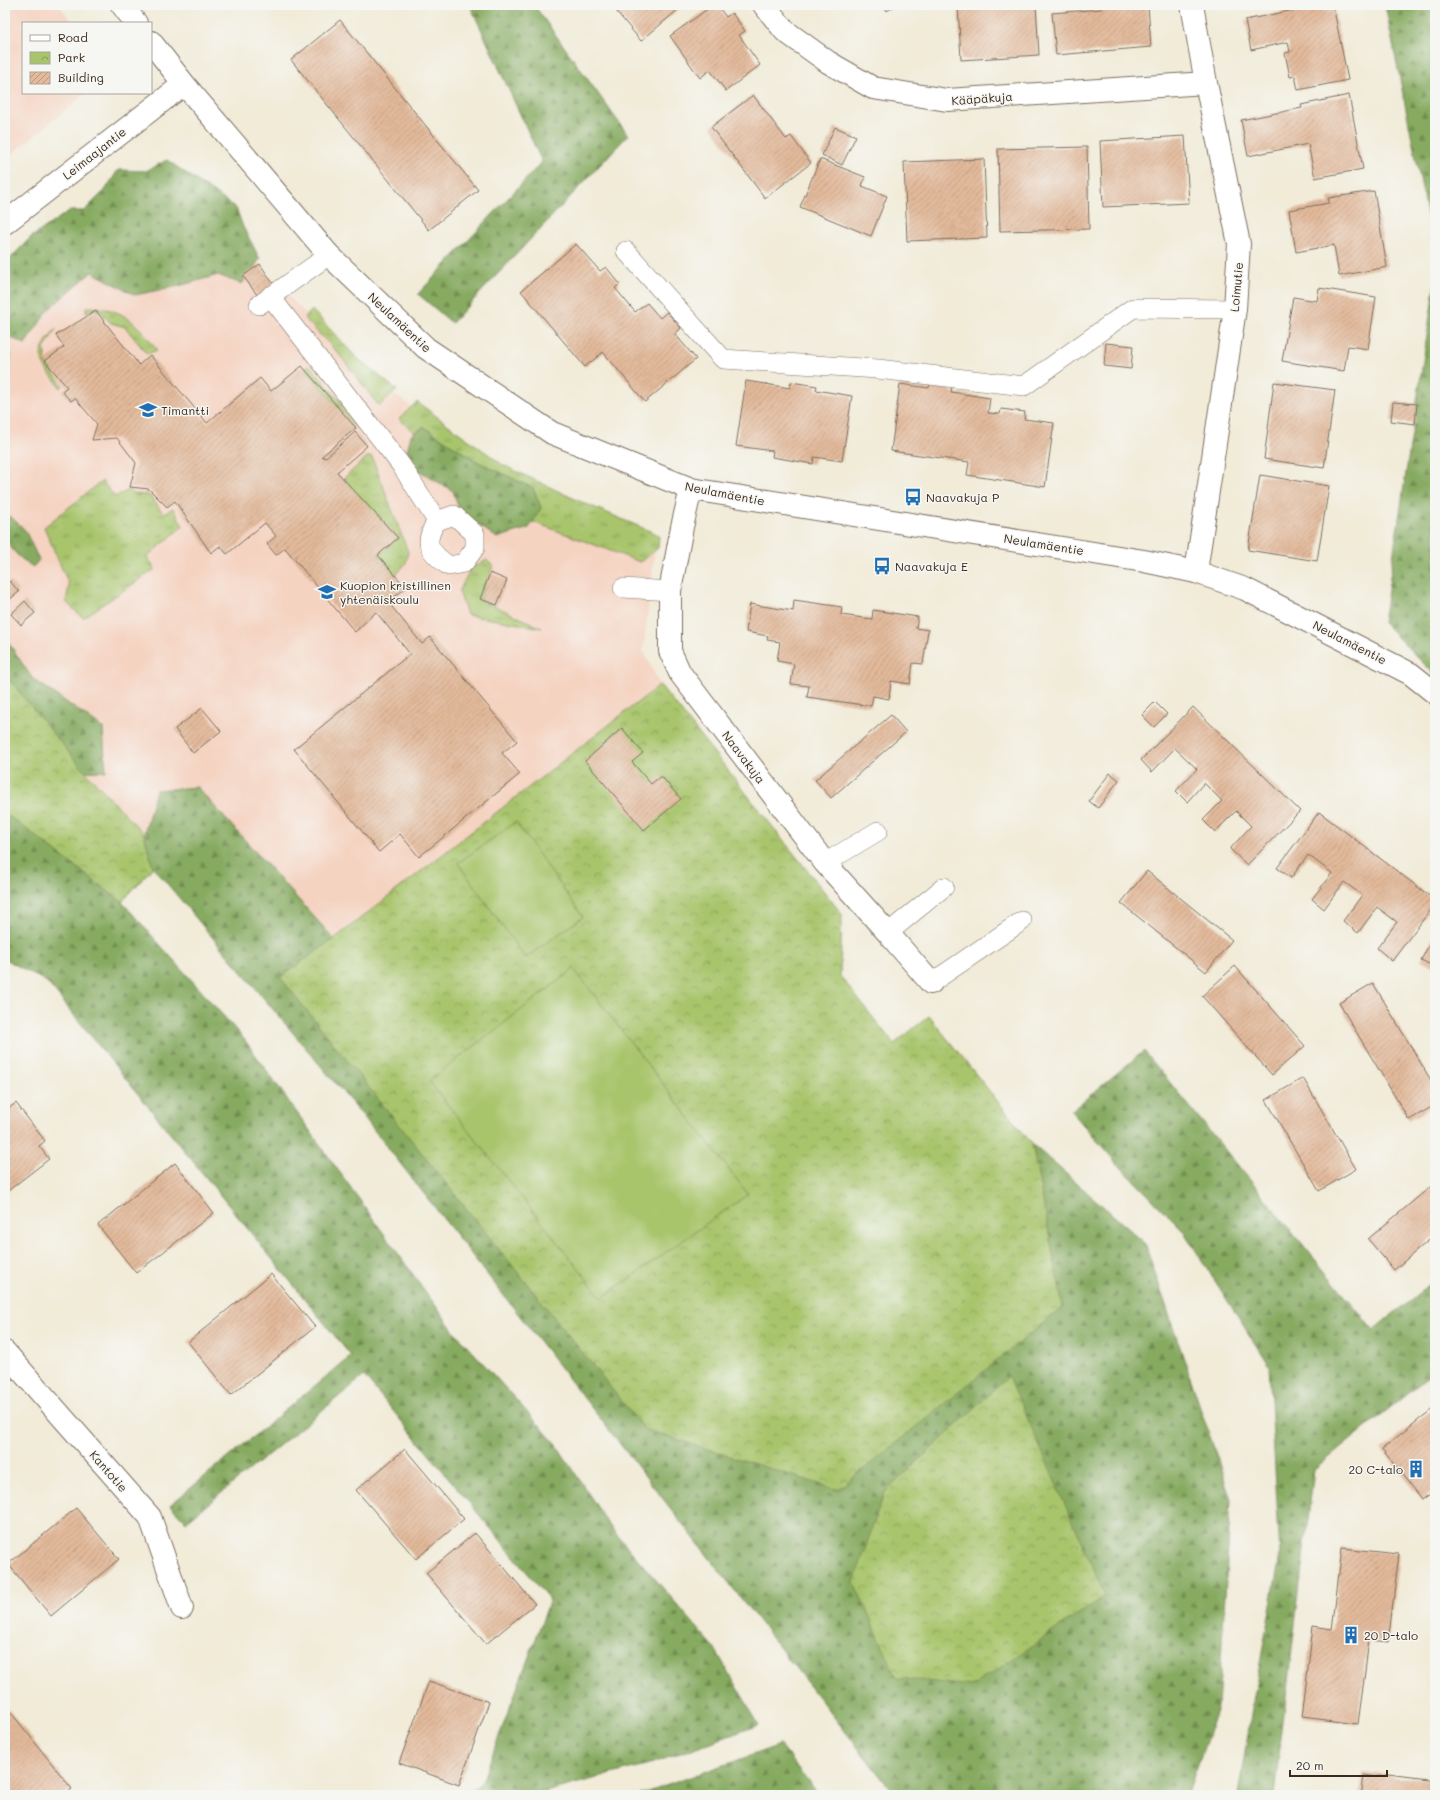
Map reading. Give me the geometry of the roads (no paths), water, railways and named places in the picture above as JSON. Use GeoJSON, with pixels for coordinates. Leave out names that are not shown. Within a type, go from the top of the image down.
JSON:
{"type":"FeatureCollection","features":[{"type":"Feature","properties":{"kind":"street"},"geometry":{"type":"LineString","coordinates":[[122,5],[135,22]]}},
{"type":"Feature","properties":{"kind":"street","name":"Kääpäkuja"},"geometry":{"type":"LineString","coordinates":[[764,5],[786,31],[828,62],[873,88],[947,100],[1206,83]]}},
{"type":"Feature","properties":{"kind":"street","name":"Loimutie"},"geometry":{"type":"LineString","coordinates":[[1192,5],[1206,83],[1239,244],[1235,309],[1196,572]]}},
{"type":"Feature","properties":{"kind":"street","name":"Neulamäentie"},"geometry":{"type":"LineString","coordinates":[[152,43],[184,84],[328,255],[426,348],[552,433],[691,489],[1136,559],[1196,572],[1244,589],[1343,638],[1411,674],[1435,693]]}},
{"type":"Feature","properties":{"kind":"street","name":"Leimaajantie"},"geometry":{"type":"LineString","coordinates":[[5,223],[184,84]]}},
{"type":"Feature","properties":{"kind":"street","name":"Naavakuja"},"geometry":{"type":"LineString","coordinates":[[691,489],[670,591],[670,650],[680,673],[825,863],[931,983]]}},
{"type":"Feature","properties":{"kind":"street","name":"Kantotie"},"geometry":{"type":"LineString","coordinates":[[5,1352],[150,1517],[182,1608]]}},
{"type":"Feature","properties":{"kind":"lane"},"geometry":{"type":"LineString","coordinates":[[626,251],[723,359],[878,369],[1024,386],[1133,308],[1235,309]]}},
{"type":"Feature","properties":{"kind":"lane"},"geometry":{"type":"LineString","coordinates":[[328,255],[265,301],[401,465],[438,521]]}},
{"type":"Feature","properties":{"kind":"lane"},"geometry":{"type":"LineString","coordinates":[[622,588],[670,591]]}},
{"type":"Feature","properties":{"kind":"lane"},"geometry":{"type":"LineString","coordinates":[[825,863],[878,831]]}},
{"type":"Feature","properties":{"kind":"lane"},"geometry":{"type":"LineString","coordinates":[[888,933],[944,887]]}},
{"type":"Feature","properties":{"kind":"lane"},"geometry":{"type":"LineString","coordinates":[[931,983],[1022,921]]}},
{"type":"Feature","properties":{"kind":"place","name":"Timantti"},"geometry":{"type":"Point","coordinates":[148,410]}},
{"type":"Feature","properties":{"kind":"place","name":"Naavakuja P"},"geometry":{"type":"Point","coordinates":[913,497]}},
{"type":"Feature","properties":{"kind":"place","name":"Naavakuja E"},"geometry":{"type":"Point","coordinates":[882,566]}},
{"type":"Feature","properties":{"kind":"place","name":"Kuopion kristillinen yhtenäiskoulu"},"geometry":{"type":"Point","coordinates":[327,592]}},
{"type":"Feature","properties":{"kind":"place","name":"20 C-talo"},"geometry":{"type":"Point","coordinates":[1416,1469]}},
{"type":"Feature","properties":{"kind":"place","name":"20 D-talo"},"geometry":{"type":"Point","coordinates":[1351,1635]}}]}
